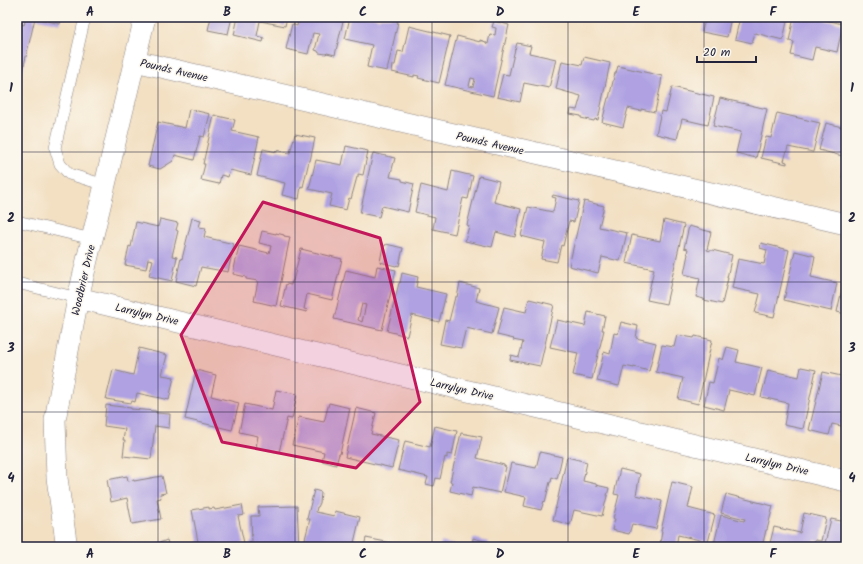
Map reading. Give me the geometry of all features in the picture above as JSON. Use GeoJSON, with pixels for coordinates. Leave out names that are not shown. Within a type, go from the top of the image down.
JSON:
{"type":"FeatureCollection","features":[{"type":"Feature","properties":{"kind":"street","name":"Woodbrier Drive"},"geometry":{"type":"LineString","coordinates":[[68,547],[57,478],[55,420],[78,298],[145,17]]}},
{"type":"Feature","properties":{"kind":"street","name":"Pounds Avenue"},"geometry":{"type":"LineString","coordinates":[[135,61],[846,224]]}},
{"type":"Feature","properties":{"kind":"street","name":"Larrylyn Drive"},"geometry":{"type":"LineString","coordinates":[[78,298],[846,481]]}},
{"type":"Feature","properties":{"kind":"lane"},"geometry":{"type":"LineString","coordinates":[[85,17],[55,148],[60,164],[69,174],[105,185]]}},
{"type":"Feature","properties":{"kind":"lane"},"geometry":{"type":"LineString","coordinates":[[17,221],[92,239]]}},
{"type":"Feature","properties":{"kind":"lane"},"geometry":{"type":"LineString","coordinates":[[17,283],[78,298]]}},
{"type":"Feature","properties":{"kind":"highlighted area"},"geometry":{"type":"Polygon","coordinates":[[[263,202],[380,238],[420,402],[356,468],[222,442],[181,335],[263,202]]]}},
{"type":"Feature","properties":{"kind":"building"},"geometry":{"type":"Polygon","coordinates":[[[26,17],[62,17],[60,24],[35,18],[21,78],[17,77],[17,23],[24,25],[26,17]]]}},
{"type":"Feature","properties":{"kind":"building"},"geometry":{"type":"Polygon","coordinates":[[[211,17],[232,17],[228,34],[208,30],[211,17]]]}},
{"type":"Feature","properties":{"kind":"building"},"geometry":{"type":"Polygon","coordinates":[[[238,17],[287,17],[285,26],[260,21],[257,36],[264,38],[263,42],[234,35],[238,17]]]}},
{"type":"Feature","properties":{"kind":"building"},"geometry":{"type":"Polygon","coordinates":[[[299,17],[344,17],[335,55],[319,53],[315,50],[319,34],[313,33],[308,54],[286,49],[292,24],[297,26],[299,17]]]}},
{"type":"Feature","properties":{"kind":"building"},"geometry":{"type":"Polygon","coordinates":[[[350,17],[373,17],[379,19],[380,17],[398,17],[387,71],[367,67],[372,45],[345,39],[350,17]]]}},
{"type":"Feature","properties":{"kind":"building"},"geometry":{"type":"Polygon","coordinates":[[[698,17],[731,17],[727,37],[702,32],[705,19],[698,17]]]}},
{"type":"Feature","properties":{"kind":"building"},"geometry":{"type":"Polygon","coordinates":[[[740,17],[788,17],[783,40],[755,33],[752,43],[735,39],[740,17]]]}},
{"type":"Feature","properties":{"kind":"building"},"geometry":{"type":"Polygon","coordinates":[[[794,17],[816,17],[843,24],[837,52],[815,47],[812,60],[791,55],[794,42],[789,41],[794,17]]]}},
{"type":"Feature","properties":{"kind":"building"},"geometry":{"type":"Polygon","coordinates":[[[494,21],[509,25],[493,96],[445,85],[457,36],[480,42],[480,40],[488,44],[490,34],[495,35],[496,28],[492,27],[494,21]],[[471,78],[469,86],[473,87],[475,79],[471,78]]]}},
{"type":"Feature","properties":{"kind":"building"},"geometry":{"type":"Polygon","coordinates":[[[409,26],[450,36],[439,83],[418,78],[419,76],[414,75],[414,77],[392,72],[398,51],[403,52],[409,26]]]}},
{"type":"Feature","properties":{"kind":"building"},"geometry":{"type":"Polygon","coordinates":[[[846,39],[846,54],[842,53],[846,39]]]}},
{"type":"Feature","properties":{"kind":"building"},"geometry":{"type":"Polygon","coordinates":[[[517,43],[531,46],[529,53],[556,59],[549,88],[524,83],[520,102],[497,97],[503,74],[509,75],[517,43]]]}},
{"type":"Feature","properties":{"kind":"building"},"geometry":{"type":"Polygon","coordinates":[[[584,57],[610,63],[598,120],[595,119],[594,121],[570,114],[571,109],[577,110],[581,96],[556,89],[562,61],[582,65],[584,57]]]}},
{"type":"Feature","properties":{"kind":"building"},"geometry":{"type":"Polygon","coordinates":[[[618,66],[662,76],[655,112],[628,108],[623,127],[602,122],[618,66]]]}},
{"type":"Feature","properties":{"kind":"building"},"geometry":{"type":"Polygon","coordinates":[[[672,87],[714,97],[708,125],[682,119],[677,139],[656,134],[661,111],[666,112],[672,87]]]}},
{"type":"Feature","properties":{"kind":"building"},"geometry":{"type":"Polygon","coordinates":[[[720,98],[767,109],[756,158],[736,153],[741,132],[713,126],[720,98]]]}},
{"type":"Feature","properties":{"kind":"building"},"geometry":{"type":"Polygon","coordinates":[[[189,109],[210,114],[204,137],[200,136],[194,160],[175,155],[173,161],[160,169],[148,166],[158,122],[185,128],[189,109]]]}},
{"type":"Feature","properties":{"kind":"building"},"geometry":{"type":"Polygon","coordinates":[[[777,113],[820,123],[813,152],[788,147],[784,161],[787,162],[787,164],[761,158],[766,137],[771,138],[777,113]]]}},
{"type":"Feature","properties":{"kind":"building"},"geometry":{"type":"Polygon","coordinates":[[[214,115],[235,120],[232,131],[259,137],[251,175],[230,170],[228,177],[221,175],[219,184],[201,180],[214,115]]]}},
{"type":"Feature","properties":{"kind":"building"},"geometry":{"type":"Polygon","coordinates":[[[826,123],[846,128],[846,157],[819,150],[826,123]]]}},
{"type":"Feature","properties":{"kind":"building"},"geometry":{"type":"Polygon","coordinates":[[[295,134],[315,138],[303,187],[301,186],[299,199],[282,195],[285,183],[257,176],[263,149],[290,153],[295,134]]]}},
{"type":"Feature","properties":{"kind":"building"},"geometry":{"type":"Polygon","coordinates":[[[346,146],[368,151],[363,175],[358,174],[351,199],[349,198],[346,210],[329,206],[332,194],[309,189],[316,160],[342,165],[346,146]]]}},
{"type":"Feature","properties":{"kind":"building"},"geometry":{"type":"Polygon","coordinates":[[[373,153],[395,158],[390,177],[402,179],[402,181],[414,184],[408,212],[382,206],[379,217],[360,213],[373,153]]]}},
{"type":"Feature","properties":{"kind":"building"},"geometry":{"type":"Polygon","coordinates":[[[845,162],[846,163],[846,179],[842,178],[845,162]]]}},
{"type":"Feature","properties":{"kind":"building"},"geometry":{"type":"Polygon","coordinates":[[[452,171],[473,176],[468,199],[463,198],[455,234],[433,229],[435,217],[415,212],[421,185],[448,192],[452,171]]]}},
{"type":"Feature","properties":{"kind":"building"},"geometry":{"type":"Polygon","coordinates":[[[479,176],[499,181],[494,202],[521,209],[515,237],[496,232],[492,247],[465,241],[469,226],[467,225],[479,176]]]}},
{"type":"Feature","properties":{"kind":"building"},"geometry":{"type":"Polygon","coordinates":[[[553,195],[579,201],[574,222],[569,221],[563,246],[561,245],[557,262],[541,259],[545,242],[521,236],[528,207],[553,212],[556,198],[552,197],[553,195]]]}},
{"type":"Feature","properties":{"kind":"building"},"geometry":{"type":"Polygon","coordinates":[[[584,201],[604,206],[599,227],[627,233],[620,261],[602,257],[598,273],[569,266],[584,201]]]}},
{"type":"Feature","properties":{"kind":"building"},"geometry":{"type":"Polygon","coordinates":[[[192,218],[201,220],[199,227],[206,228],[204,237],[234,244],[228,272],[201,267],[196,286],[176,281],[192,218]]]}},
{"type":"Feature","properties":{"kind":"building"},"geometry":{"type":"Polygon","coordinates":[[[160,219],[178,223],[176,230],[178,231],[172,256],[177,257],[172,281],[149,276],[153,260],[148,259],[146,269],[125,265],[129,246],[131,247],[136,222],[158,227],[160,219]]]}},
{"type":"Feature","properties":{"kind":"building"},"geometry":{"type":"Polygon","coordinates":[[[664,220],[684,225],[666,304],[647,300],[654,269],[626,263],[632,235],[660,241],[664,220]]]}},
{"type":"Feature","properties":{"kind":"building"},"geometry":{"type":"Polygon","coordinates":[[[689,226],[711,232],[707,250],[732,255],[722,304],[696,297],[700,278],[684,274],[688,249],[684,248],[689,226]]]}},
{"type":"Feature","properties":{"kind":"building"},"geometry":{"type":"Polygon","coordinates":[[[262,231],[290,237],[276,306],[254,301],[258,281],[246,279],[246,277],[233,274],[239,246],[269,253],[271,246],[259,243],[262,231]]]}},
{"type":"Feature","properties":{"kind":"building"},"geometry":{"type":"Polygon","coordinates":[[[761,243],[789,250],[774,317],[755,313],[760,294],[732,288],[738,259],[764,264],[767,250],[760,248],[761,243]]]}},
{"type":"Feature","properties":{"kind":"building"},"geometry":{"type":"Polygon","coordinates":[[[386,244],[403,248],[399,266],[380,262],[383,246],[386,244]]]}},
{"type":"Feature","properties":{"kind":"building"},"geometry":{"type":"Polygon","coordinates":[[[301,249],[342,259],[332,300],[307,294],[304,309],[308,310],[307,312],[281,306],[286,284],[291,285],[293,281],[301,249]]]}},
{"type":"Feature","properties":{"kind":"building"},"geometry":{"type":"Polygon","coordinates":[[[795,251],[815,256],[811,277],[837,283],[831,311],[784,300],[795,251]]]}},
{"type":"Feature","properties":{"kind":"building"},"geometry":{"type":"Polygon","coordinates":[[[377,266],[396,270],[382,330],[334,319],[346,270],[375,277],[377,266]],[[362,304],[358,320],[362,322],[366,305],[362,304]]]}},
{"type":"Feature","properties":{"kind":"building"},"geometry":{"type":"Polygon","coordinates":[[[402,273],[418,277],[416,287],[446,294],[439,322],[412,315],[407,336],[387,331],[402,273]]]}},
{"type":"Feature","properties":{"kind":"building"},"geometry":{"type":"Polygon","coordinates":[[[846,275],[846,314],[837,312],[846,275]]]}},
{"type":"Feature","properties":{"kind":"building"},"geometry":{"type":"Polygon","coordinates":[[[460,283],[479,288],[476,301],[499,307],[492,334],[466,328],[461,348],[440,344],[445,320],[449,321],[460,283]]]}},
{"type":"Feature","properties":{"kind":"building"},"geometry":{"type":"Polygon","coordinates":[[[529,299],[554,305],[540,366],[510,360],[511,355],[519,357],[523,342],[497,335],[504,307],[526,312],[529,299]]]}},
{"type":"Feature","properties":{"kind":"building"},"geometry":{"type":"Polygon","coordinates":[[[588,312],[605,316],[602,330],[604,330],[592,379],[573,375],[578,353],[550,347],[557,320],[585,326],[588,312]]]}},
{"type":"Feature","properties":{"kind":"building"},"geometry":{"type":"Polygon","coordinates":[[[621,322],[638,326],[636,338],[656,343],[649,371],[624,366],[619,386],[597,381],[604,352],[610,354],[614,333],[618,334],[621,322]]]}},
{"type":"Feature","properties":{"kind":"building"},"geometry":{"type":"Polygon","coordinates":[[[677,335],[694,338],[695,336],[712,340],[698,404],[678,399],[683,378],[656,372],[662,345],[674,347],[677,335]]]}},
{"type":"Feature","properties":{"kind":"building"},"geometry":{"type":"Polygon","coordinates":[[[727,347],[739,350],[736,362],[762,368],[755,396],[729,390],[724,410],[704,405],[709,382],[713,383],[719,358],[723,360],[727,347]]]}},
{"type":"Feature","properties":{"kind":"building"},"geometry":{"type":"Polygon","coordinates":[[[139,348],[167,355],[162,375],[174,377],[169,400],[137,393],[135,402],[132,401],[131,403],[106,399],[113,370],[133,375],[139,348]]]}},
{"type":"Feature","properties":{"kind":"building"},"geometry":{"type":"Polygon","coordinates":[[[801,367],[816,370],[803,429],[784,425],[788,403],[761,397],[768,370],[799,377],[801,367]]]}},
{"type":"Feature","properties":{"kind":"building"},"geometry":{"type":"Polygon","coordinates":[[[196,370],[216,375],[211,396],[239,403],[232,430],[185,419],[196,370]]]}},
{"type":"Feature","properties":{"kind":"building"},"geometry":{"type":"Polygon","coordinates":[[[823,372],[846,377],[846,427],[832,424],[829,435],[809,430],[823,372]]]}},
{"type":"Feature","properties":{"kind":"building"},"geometry":{"type":"Polygon","coordinates":[[[276,390],[297,394],[292,419],[287,418],[279,452],[256,447],[258,436],[239,432],[245,404],[272,410],[276,390]]]}},
{"type":"Feature","properties":{"kind":"building"},"geometry":{"type":"Polygon","coordinates":[[[329,403],[350,408],[340,454],[336,465],[322,461],[324,452],[292,445],[299,417],[324,422],[329,403]]]}},
{"type":"Feature","properties":{"kind":"building"},"geometry":{"type":"Polygon","coordinates":[[[106,405],[170,414],[169,428],[155,426],[151,459],[123,456],[125,429],[104,426],[106,405]]]}},
{"type":"Feature","properties":{"kind":"building"},"geometry":{"type":"Polygon","coordinates":[[[356,408],[376,413],[371,434],[399,440],[392,468],[345,457],[356,408]]]}},
{"type":"Feature","properties":{"kind":"building"},"geometry":{"type":"Polygon","coordinates":[[[435,426],[457,431],[452,455],[447,454],[447,458],[445,457],[440,479],[436,478],[434,486],[426,484],[428,477],[398,470],[405,441],[430,447],[435,426]]]}},
{"type":"Feature","properties":{"kind":"building"},"geometry":{"type":"Polygon","coordinates":[[[461,433],[482,437],[477,458],[504,465],[506,467],[500,493],[473,487],[471,496],[450,491],[452,482],[450,482],[461,433]]]}},
{"type":"Feature","properties":{"kind":"building"},"geometry":{"type":"Polygon","coordinates":[[[540,452],[562,457],[557,479],[552,477],[545,502],[544,501],[541,510],[524,506],[526,497],[504,492],[511,463],[536,468],[540,452]]]}},
{"type":"Feature","properties":{"kind":"building"},"geometry":{"type":"Polygon","coordinates":[[[567,457],[587,462],[583,481],[609,488],[602,516],[574,510],[570,525],[553,520],[567,457]]]}},
{"type":"Feature","properties":{"kind":"building"},"geometry":{"type":"Polygon","coordinates":[[[620,469],[640,474],[636,495],[662,501],[656,529],[632,524],[629,534],[612,530],[619,495],[614,494],[620,469]]]}},
{"type":"Feature","properties":{"kind":"building"},"geometry":{"type":"Polygon","coordinates":[[[127,476],[128,481],[134,481],[162,476],[166,493],[160,494],[161,498],[157,499],[161,519],[132,524],[127,498],[111,502],[107,480],[127,476]]]}},
{"type":"Feature","properties":{"kind":"building"},"geometry":{"type":"Polygon","coordinates":[[[672,482],[693,487],[688,508],[715,515],[708,542],[678,535],[676,547],[660,544],[661,531],[672,482]]]}},
{"type":"Feature","properties":{"kind":"building"},"geometry":{"type":"Polygon","coordinates":[[[314,490],[321,492],[320,503],[316,512],[334,516],[335,511],[360,517],[353,547],[303,547],[310,519],[307,519],[314,490]]]}},
{"type":"Feature","properties":{"kind":"building"},"geometry":{"type":"Polygon","coordinates":[[[726,494],[773,506],[762,547],[727,547],[714,544],[721,515],[744,521],[745,519],[721,513],[726,494]]]}},
{"type":"Feature","properties":{"kind":"building"},"geometry":{"type":"Polygon","coordinates":[[[242,505],[244,515],[238,516],[244,543],[224,547],[199,547],[192,510],[209,507],[209,509],[214,508],[215,510],[242,505]]]}},
{"type":"Feature","properties":{"kind":"building"},"geometry":{"type":"Polygon","coordinates":[[[297,506],[299,545],[250,547],[250,542],[252,542],[251,516],[259,516],[258,507],[297,506]]]}},
{"type":"Feature","properties":{"kind":"building"},"geometry":{"type":"Polygon","coordinates":[[[804,513],[826,518],[821,541],[815,540],[813,547],[769,547],[774,527],[800,533],[804,513]]]}},
{"type":"Feature","properties":{"kind":"building"},"geometry":{"type":"Polygon","coordinates":[[[831,519],[846,522],[846,547],[824,547],[831,519]]]}},
{"type":"Feature","properties":{"kind":"building"},"geometry":{"type":"Polygon","coordinates":[[[366,538],[406,546],[364,547],[366,538]]]}},
{"type":"Feature","properties":{"kind":"building"},"geometry":{"type":"Polygon","coordinates":[[[473,538],[488,542],[487,547],[472,547],[473,538]]]}},
{"type":"Feature","properties":{"kind":"building"},"geometry":{"type":"Polygon","coordinates":[[[167,540],[169,547],[149,547],[167,540]]]}},
{"type":"Feature","properties":{"kind":"building"},"geometry":{"type":"Polygon","coordinates":[[[441,542],[458,546],[458,547],[440,547],[441,542]]]}}]}
